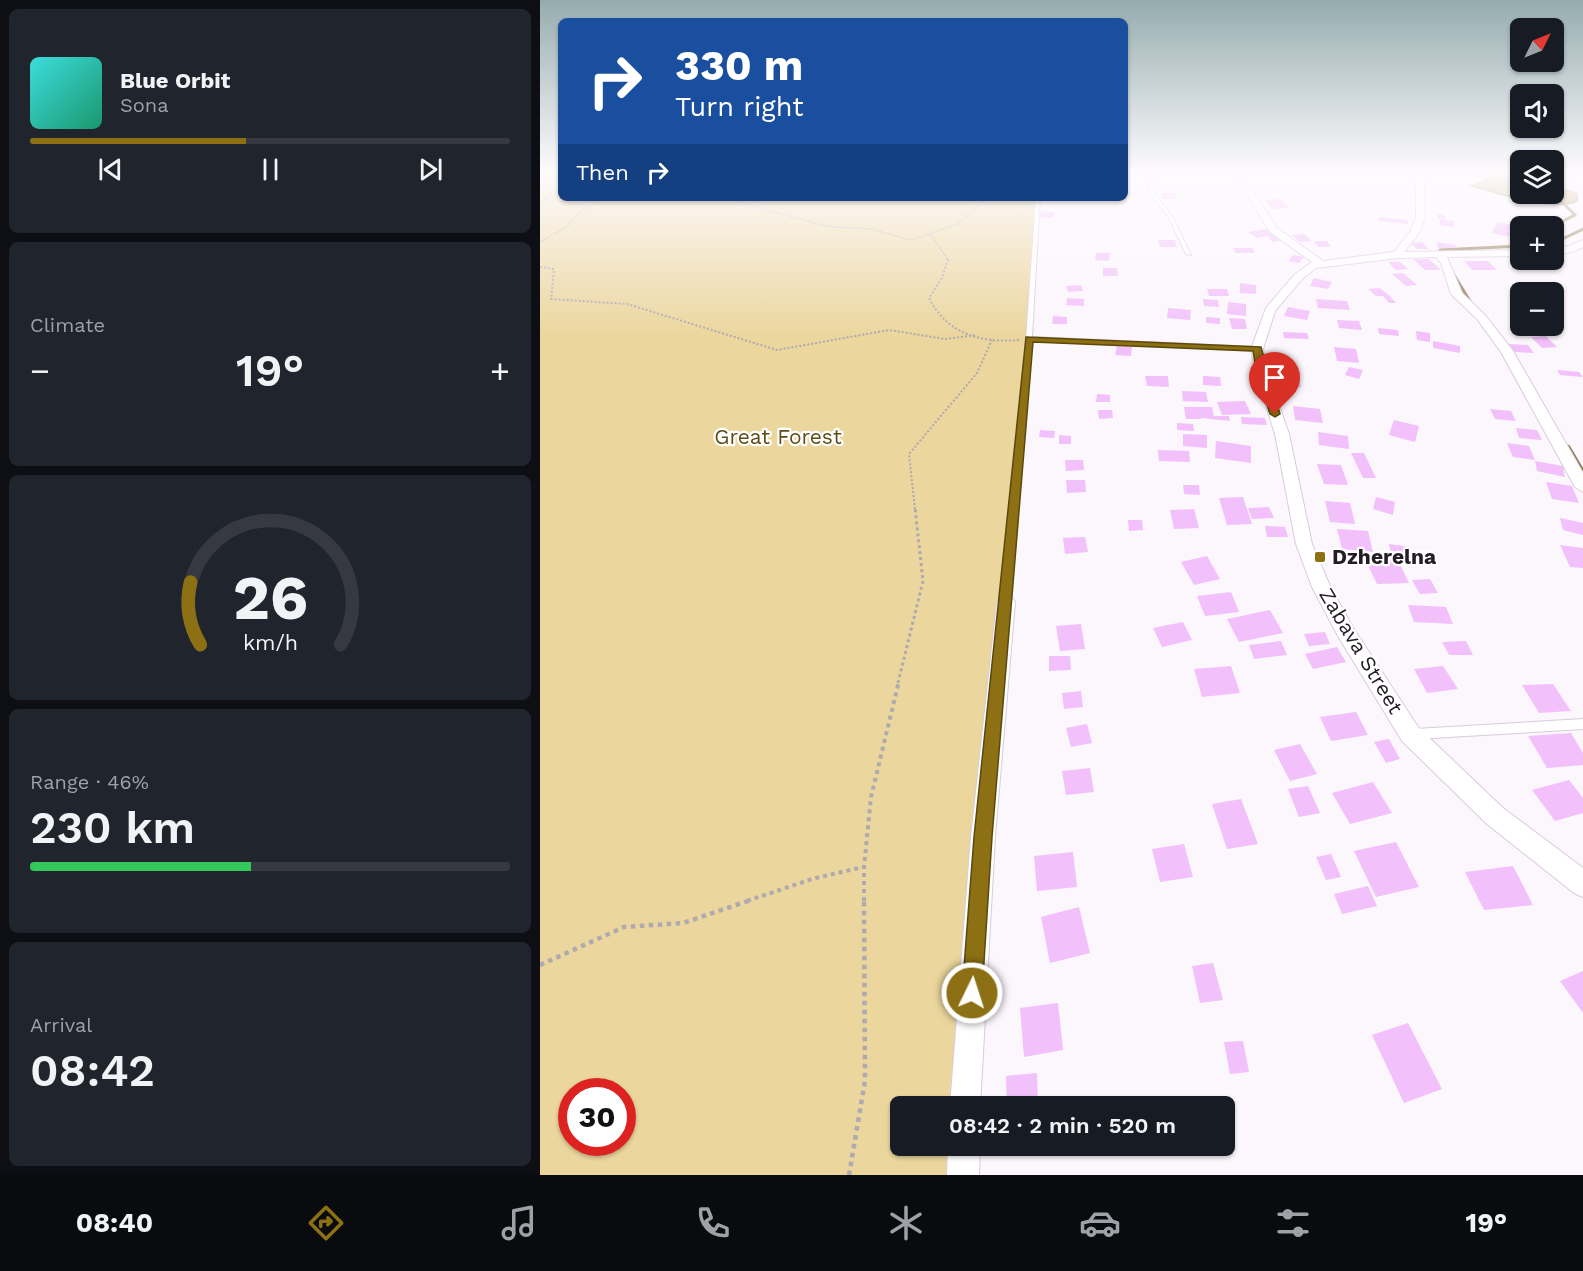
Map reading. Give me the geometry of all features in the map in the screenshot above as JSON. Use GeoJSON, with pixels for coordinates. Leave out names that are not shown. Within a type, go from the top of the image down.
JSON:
{"type":"FeatureCollection","features":[{"type":"Feature","properties":{"kind":"street"},"geometry":{"type":"LineString","coordinates":[[1272,228],[1320,263]]}},
{"type":"Feature","properties":{"kind":"street"},"geometry":{"type":"LineString","coordinates":[[1398,255],[1400,247],[1413,235],[1417,228]]}},
{"type":"Feature","properties":{"kind":"street"},"geometry":{"type":"LineString","coordinates":[[1564,250],[1583,243]]}},
{"type":"Feature","properties":{"kind":"street"},"geometry":{"type":"LineString","coordinates":[[1568,249],[1581,260]]}},
{"type":"Feature","properties":{"kind":"street","name":"Zabava Street"},"geometry":{"type":"LineString","coordinates":[[1510,253],[1398,255],[1312,265],[1298,277],[1270,310],[1257,349],[1262,374],[1282,434],[1305,547],[1321,587],[1345,631],[1410,734],[1495,816],[1583,884]]}},
{"type":"Feature","properties":{"kind":"street"},"geometry":{"type":"LineString","coordinates":[[1443,254],[1457,294],[1481,317],[1507,351],[1583,487]]}},
{"type":"Feature","properties":{"kind":"street"},"geometry":{"type":"LineString","coordinates":[[966,1096],[983,837],[1006,602]]}},
{"type":"Feature","properties":{"kind":"street"},"geometry":{"type":"LineString","coordinates":[[963,1175],[964,1156]]}},
{"type":"Feature","properties":{"kind":"lane"},"geometry":{"type":"LineString","coordinates":[[1006,602],[1029,339],[1036,228]]}},
{"type":"Feature","properties":{"kind":"lane"},"geometry":{"type":"LineString","coordinates":[[1176,228],[1189,254]]}},
{"type":"Feature","properties":{"kind":"lane"},"geometry":{"type":"LineString","coordinates":[[1029,339],[1257,349]]}},
{"type":"Feature","properties":{"kind":"lane"},"geometry":{"type":"LineString","coordinates":[[1410,734],[1583,724]]}},
{"type":"Feature","properties":{"kind":"path"},"geometry":{"type":"LineString","coordinates":[[540,242],[565,228]]}},
{"type":"Feature","properties":{"kind":"path"},"geometry":{"type":"LineString","coordinates":[[848,228],[872,229],[904,240],[931,235],[949,228]]}},
{"type":"Feature","properties":{"kind":"path"},"geometry":{"type":"LineString","coordinates":[[931,235],[949,261],[942,278],[929,298],[946,323],[992,340],[1029,339]]}},
{"type":"Feature","properties":{"kind":"path"},"geometry":{"type":"LineString","coordinates":[[540,267],[554,269],[550,299],[627,304],[777,350],[889,330],[945,339],[977,335]]}},
{"type":"Feature","properties":{"kind":"path"},"geometry":{"type":"LineString","coordinates":[[849,1175],[865,1081],[864,867],[871,798],[923,581],[909,454],[976,373],[992,340]]}},
{"type":"Feature","properties":{"kind":"path"},"geometry":{"type":"LineString","coordinates":[[540,964],[624,927],[683,923],[812,879],[864,867]]}},
{"type":"Feature","properties":{"kind":"green space","name":"Great Forest"},"geometry":{"type":"Polygon","coordinates":[[[540,228],[1034,228],[966,1096],[890,1096],[890,1156],[961,1156],[960,1175],[540,1175],[540,228]]]}},
{"type":"Feature","properties":{"kind":"building"},"geometry":{"type":"Polygon","coordinates":[[[1494,228],[1510,228],[1509,237],[1492,233],[1494,228]]]}},
{"type":"Feature","properties":{"kind":"building"},"geometry":{"type":"Polygon","coordinates":[[[1265,229],[1282,240],[1273,242],[1267,236],[1257,238],[1248,232],[1265,229]]]}},
{"type":"Feature","properties":{"kind":"building"},"geometry":{"type":"Polygon","coordinates":[[[1304,234],[1312,241],[1300,242],[1292,235],[1304,234]]]}},
{"type":"Feature","properties":{"kind":"building"},"geometry":{"type":"Polygon","coordinates":[[[1158,240],[1175,240],[1177,247],[1160,247],[1158,240]]]}},
{"type":"Feature","properties":{"kind":"building"},"geometry":{"type":"Polygon","coordinates":[[[1314,241],[1327,241],[1331,247],[1318,247],[1314,241]]]}},
{"type":"Feature","properties":{"kind":"building"},"geometry":{"type":"Polygon","coordinates":[[[1422,242],[1429,249],[1417,249],[1410,243],[1422,242]]]}},
{"type":"Feature","properties":{"kind":"building"},"geometry":{"type":"Polygon","coordinates":[[[1436,242],[1456,245],[1457,248],[1438,248],[1436,242]]]}},
{"type":"Feature","properties":{"kind":"building"},"geometry":{"type":"Polygon","coordinates":[[[1233,248],[1252,248],[1255,253],[1236,253],[1233,248]]]}},
{"type":"Feature","properties":{"kind":"building"},"geometry":{"type":"Polygon","coordinates":[[[1096,253],[1110,253],[1109,261],[1095,260],[1096,253]]]}},
{"type":"Feature","properties":{"kind":"building"},"geometry":{"type":"Polygon","coordinates":[[[1293,255],[1304,257],[1299,263],[1288,261],[1293,255]]]}},
{"type":"Feature","properties":{"kind":"building"},"geometry":{"type":"Polygon","coordinates":[[[1413,259],[1429,259],[1441,270],[1425,270],[1413,259]]]}},
{"type":"Feature","properties":{"kind":"building"},"geometry":{"type":"Polygon","coordinates":[[[1464,261],[1488,261],[1497,270],[1472,270],[1464,261]]]}},
{"type":"Feature","properties":{"kind":"building"},"geometry":{"type":"Polygon","coordinates":[[[1388,262],[1400,262],[1408,269],[1396,270],[1388,262]]]}},
{"type":"Feature","properties":{"kind":"building"},"geometry":{"type":"Polygon","coordinates":[[[1103,268],[1117,268],[1118,276],[1103,276],[1103,268]]]}},
{"type":"Feature","properties":{"kind":"building"},"geometry":{"type":"Polygon","coordinates":[[[1403,273],[1417,285],[1406,286],[1392,274],[1403,273]]]}},
{"type":"Feature","properties":{"kind":"building"},"geometry":{"type":"Polygon","coordinates":[[[1314,278],[1332,282],[1328,289],[1310,286],[1314,278]]]}},
{"type":"Feature","properties":{"kind":"building"},"geometry":{"type":"Polygon","coordinates":[[[1240,283],[1256,285],[1256,294],[1240,293],[1240,283]]]}},
{"type":"Feature","properties":{"kind":"building"},"geometry":{"type":"Polygon","coordinates":[[[1081,285],[1083,291],[1068,292],[1066,286],[1081,285]]]}},
{"type":"Feature","properties":{"kind":"building"},"geometry":{"type":"Polygon","coordinates":[[[1380,288],[1396,303],[1389,303],[1383,296],[1376,296],[1368,289],[1380,288]]]}},
{"type":"Feature","properties":{"kind":"building"},"geometry":{"type":"Polygon","coordinates":[[[1207,289],[1227,289],[1229,296],[1209,296],[1207,289]]]}},
{"type":"Feature","properties":{"kind":"building"},"geometry":{"type":"Polygon","coordinates":[[[1067,298],[1084,299],[1084,306],[1066,305],[1067,298]]]}},
{"type":"Feature","properties":{"kind":"building"},"geometry":{"type":"Polygon","coordinates":[[[1203,299],[1218,300],[1219,307],[1204,306],[1203,299]]]}},
{"type":"Feature","properties":{"kind":"building"},"geometry":{"type":"Polygon","coordinates":[[[1316,299],[1347,301],[1350,310],[1318,308],[1316,299]]]}},
{"type":"Feature","properties":{"kind":"building"},"geometry":{"type":"Polygon","coordinates":[[[1228,302],[1246,304],[1246,316],[1227,314],[1228,302]]]}},
{"type":"Feature","properties":{"kind":"building"},"geometry":{"type":"Polygon","coordinates":[[[1288,307],[1310,311],[1307,320],[1284,316],[1288,307]]]}},
{"type":"Feature","properties":{"kind":"building"},"geometry":{"type":"Polygon","coordinates":[[[1168,308],[1191,310],[1190,320],[1167,318],[1168,308]]]}},
{"type":"Feature","properties":{"kind":"building"},"geometry":{"type":"Polygon","coordinates":[[[1053,316],[1067,317],[1067,324],[1052,324],[1053,316]]]}},
{"type":"Feature","properties":{"kind":"building"},"geometry":{"type":"Polygon","coordinates":[[[1206,317],[1220,318],[1220,324],[1206,323],[1206,317]]]}},
{"type":"Feature","properties":{"kind":"building"},"geometry":{"type":"Polygon","coordinates":[[[1229,318],[1245,319],[1247,329],[1232,329],[1229,318]]]}},
{"type":"Feature","properties":{"kind":"building"},"geometry":{"type":"Polygon","coordinates":[[[1337,320],[1359,321],[1362,330],[1339,328],[1337,320]]]}},
{"type":"Feature","properties":{"kind":"building"},"geometry":{"type":"Polygon","coordinates":[[[1378,328],[1398,330],[1399,336],[1379,334],[1378,328]]]}},
{"type":"Feature","properties":{"kind":"building"},"geometry":{"type":"Polygon","coordinates":[[[1416,331],[1430,333],[1430,342],[1417,340],[1416,331]]]}},
{"type":"Feature","properties":{"kind":"building"},"geometry":{"type":"Polygon","coordinates":[[[1283,332],[1307,333],[1309,339],[1284,338],[1283,332]]]}},
{"type":"Feature","properties":{"kind":"building"},"geometry":{"type":"Polygon","coordinates":[[[1546,336],[1557,347],[1542,348],[1531,337],[1546,336]]]}},
{"type":"Feature","properties":{"kind":"building"},"geometry":{"type":"Polygon","coordinates":[[[1433,341],[1460,346],[1460,353],[1433,348],[1433,341]]]}},
{"type":"Feature","properties":{"kind":"building"},"geometry":{"type":"Polygon","coordinates":[[[1509,344],[1528,345],[1534,353],[1515,352],[1509,344]]]}},
{"type":"Feature","properties":{"kind":"building"},"geometry":{"type":"Polygon","coordinates":[[[1117,346],[1132,347],[1131,356],[1115,355],[1117,346]]]}},
{"type":"Feature","properties":{"kind":"building"},"geometry":{"type":"Polygon","coordinates":[[[1334,347],[1356,349],[1359,363],[1337,361],[1334,347]]]}},
{"type":"Feature","properties":{"kind":"building"},"geometry":{"type":"Polygon","coordinates":[[[1349,367],[1363,370],[1359,379],[1345,375],[1349,367]]]}},
{"type":"Feature","properties":{"kind":"building"},"geometry":{"type":"Polygon","coordinates":[[[1557,370],[1579,372],[1583,377],[1560,375],[1557,370]]]}},
{"type":"Feature","properties":{"kind":"building"},"geometry":{"type":"Polygon","coordinates":[[[1145,376],[1168,376],[1169,387],[1147,386],[1145,376]]]}},
{"type":"Feature","properties":{"kind":"building"},"geometry":{"type":"Polygon","coordinates":[[[1203,376],[1220,377],[1221,386],[1203,385],[1203,376]]]}},
{"type":"Feature","properties":{"kind":"building"},"geometry":{"type":"Polygon","coordinates":[[[1283,377],[1299,378],[1301,387],[1285,386],[1283,377]]]}},
{"type":"Feature","properties":{"kind":"building"},"geometry":{"type":"Polygon","coordinates":[[[1182,391],[1206,392],[1208,402],[1183,401],[1182,391]]]}},
{"type":"Feature","properties":{"kind":"building"},"geometry":{"type":"Polygon","coordinates":[[[1097,394],[1110,395],[1110,402],[1096,402],[1097,394]]]}},
{"type":"Feature","properties":{"kind":"building"},"geometry":{"type":"Polygon","coordinates":[[[1245,401],[1251,414],[1222,415],[1217,402],[1245,401]]]}},
{"type":"Feature","properties":{"kind":"building"},"geometry":{"type":"Polygon","coordinates":[[[1293,406],[1320,409],[1323,423],[1295,420],[1293,406]]]}},
{"type":"Feature","properties":{"kind":"building"},"geometry":{"type":"Polygon","coordinates":[[[1184,407],[1212,407],[1214,416],[1229,416],[1230,421],[1201,418],[1200,409],[1201,419],[1186,419],[1184,407]]]}},
{"type":"Feature","properties":{"kind":"building"},"geometry":{"type":"Polygon","coordinates":[[[1490,409],[1511,411],[1516,421],[1495,419],[1490,409]]]}},
{"type":"Feature","properties":{"kind":"building"},"geometry":{"type":"Polygon","coordinates":[[[1098,410],[1112,410],[1113,418],[1099,419],[1098,410]]]}},
{"type":"Feature","properties":{"kind":"building"},"geometry":{"type":"Polygon","coordinates":[[[1241,417],[1265,418],[1267,425],[1242,424],[1241,417]]]}},
{"type":"Feature","properties":{"kind":"building"},"geometry":{"type":"Polygon","coordinates":[[[1394,420],[1419,426],[1415,442],[1389,435],[1394,420]]]}},
{"type":"Feature","properties":{"kind":"building"},"geometry":{"type":"Polygon","coordinates":[[[1177,423],[1193,424],[1194,431],[1177,430],[1177,423]]]}},
{"type":"Feature","properties":{"kind":"building"},"geometry":{"type":"Polygon","coordinates":[[[1516,428],[1537,430],[1542,440],[1519,438],[1516,428]]]}},
{"type":"Feature","properties":{"kind":"building"},"geometry":{"type":"Polygon","coordinates":[[[1040,430],[1055,431],[1054,438],[1039,437],[1040,430]]]}},
{"type":"Feature","properties":{"kind":"building"},"geometry":{"type":"Polygon","coordinates":[[[1318,432],[1348,436],[1349,449],[1319,445],[1318,432]]]}},
{"type":"Feature","properties":{"kind":"building"},"geometry":{"type":"Polygon","coordinates":[[[1183,434],[1207,435],[1207,448],[1183,446],[1183,434]]]}},
{"type":"Feature","properties":{"kind":"building"},"geometry":{"type":"Polygon","coordinates":[[[1059,435],[1071,436],[1071,444],[1059,444],[1059,435]]]}},
{"type":"Feature","properties":{"kind":"building"},"geometry":{"type":"Polygon","coordinates":[[[1216,441],[1251,446],[1251,463],[1215,458],[1216,441]]]}},
{"type":"Feature","properties":{"kind":"building"},"geometry":{"type":"Polygon","coordinates":[[[1507,443],[1529,446],[1535,460],[1513,457],[1507,443]]]}},
{"type":"Feature","properties":{"kind":"building"},"geometry":{"type":"Polygon","coordinates":[[[1158,450],[1189,451],[1190,462],[1159,461],[1158,450]]]}},
{"type":"Feature","properties":{"kind":"building"},"geometry":{"type":"Polygon","coordinates":[[[1351,453],[1364,453],[1376,478],[1363,478],[1351,453]]]}},
{"type":"Feature","properties":{"kind":"building"},"geometry":{"type":"Polygon","coordinates":[[[1065,460],[1083,460],[1084,470],[1066,471],[1065,460]]]}},
{"type":"Feature","properties":{"kind":"building"},"geometry":{"type":"Polygon","coordinates":[[[1535,461],[1563,466],[1565,477],[1537,471],[1535,461]]]}},
{"type":"Feature","properties":{"kind":"building"},"geometry":{"type":"Polygon","coordinates":[[[1317,464],[1341,465],[1348,485],[1324,484],[1317,464]]]}},
{"type":"Feature","properties":{"kind":"building"},"geometry":{"type":"Polygon","coordinates":[[[1066,480],[1085,480],[1086,492],[1067,493],[1066,480]]]}},
{"type":"Feature","properties":{"kind":"building"},"geometry":{"type":"Polygon","coordinates":[[[1546,482],[1572,486],[1579,503],[1552,499],[1546,482]]]}},
{"type":"Feature","properties":{"kind":"building"},"geometry":{"type":"Polygon","coordinates":[[[1183,485],[1199,485],[1200,495],[1184,494],[1183,485]]]}},
{"type":"Feature","properties":{"kind":"building"},"geometry":{"type":"Polygon","coordinates":[[[1243,497],[1252,524],[1227,525],[1219,498],[1243,497]]]}},
{"type":"Feature","properties":{"kind":"building"},"geometry":{"type":"Polygon","coordinates":[[[1376,497],[1395,502],[1393,515],[1373,509],[1376,497]]]}},
{"type":"Feature","properties":{"kind":"building"},"geometry":{"type":"Polygon","coordinates":[[[1325,501],[1350,503],[1355,524],[1330,522],[1325,501]]]}},
{"type":"Feature","properties":{"kind":"building"},"geometry":{"type":"Polygon","coordinates":[[[1269,507],[1274,518],[1252,519],[1248,508],[1269,507]]]}},
{"type":"Feature","properties":{"kind":"building"},"geometry":{"type":"Polygon","coordinates":[[[1194,509],[1199,528],[1174,529],[1170,510],[1194,509]]]}},
{"type":"Feature","properties":{"kind":"building"},"geometry":{"type":"Polygon","coordinates":[[[1560,518],[1583,523],[1583,535],[1563,530],[1560,518]]]}},
{"type":"Feature","properties":{"kind":"building"},"geometry":{"type":"Polygon","coordinates":[[[1128,520],[1142,520],[1143,530],[1129,531],[1128,520]]]}},
{"type":"Feature","properties":{"kind":"building"},"geometry":{"type":"Polygon","coordinates":[[[1265,526],[1285,527],[1288,537],[1267,537],[1265,526]]]}},
{"type":"Feature","properties":{"kind":"building"},"geometry":{"type":"Polygon","coordinates":[[[1337,529],[1368,531],[1373,552],[1342,549],[1337,529]]]}},
{"type":"Feature","properties":{"kind":"building"},"geometry":{"type":"Polygon","coordinates":[[[1085,537],[1088,552],[1065,554],[1063,538],[1085,537]]]}},
{"type":"Feature","properties":{"kind":"building"},"geometry":{"type":"Polygon","coordinates":[[[1389,544],[1410,547],[1413,558],[1391,555],[1389,544]]]}},
{"type":"Feature","properties":{"kind":"building"},"geometry":{"type":"Polygon","coordinates":[[[1560,545],[1583,548],[1583,568],[1570,567],[1560,545]]]}},
{"type":"Feature","properties":{"kind":"building"},"geometry":{"type":"Polygon","coordinates":[[[1207,556],[1220,579],[1194,585],[1181,562],[1207,556]]]}},
{"type":"Feature","properties":{"kind":"building"},"geometry":{"type":"Polygon","coordinates":[[[1398,560],[1409,583],[1377,584],[1366,561],[1398,560]]]}},
{"type":"Feature","properties":{"kind":"building"},"geometry":{"type":"Polygon","coordinates":[[[1430,579],[1438,593],[1420,594],[1412,580],[1430,579]]]}},
{"type":"Feature","properties":{"kind":"building"},"geometry":{"type":"Polygon","coordinates":[[[1231,592],[1239,612],[1205,616],[1197,596],[1231,592]]]}},
{"type":"Feature","properties":{"kind":"building"},"geometry":{"type":"Polygon","coordinates":[[[1408,605],[1446,607],[1453,624],[1414,622],[1408,605]]]}},
{"type":"Feature","properties":{"kind":"building"},"geometry":{"type":"Polygon","coordinates":[[[1270,610],[1283,633],[1239,642],[1227,619],[1270,610]]]}},
{"type":"Feature","properties":{"kind":"building"},"geometry":{"type":"Polygon","coordinates":[[[1183,622],[1192,640],[1162,647],[1153,628],[1183,622]]]}},
{"type":"Feature","properties":{"kind":"building"},"geometry":{"type":"Polygon","coordinates":[[[1081,624],[1085,649],[1060,651],[1056,626],[1081,624]]]}},
{"type":"Feature","properties":{"kind":"building"},"geometry":{"type":"Polygon","coordinates":[[[1325,632],[1330,644],[1309,646],[1304,634],[1325,632]]]}},
{"type":"Feature","properties":{"kind":"building"},"geometry":{"type":"Polygon","coordinates":[[[1281,641],[1287,655],[1254,659],[1249,645],[1281,641]]]}},
{"type":"Feature","properties":{"kind":"building"},"geometry":{"type":"Polygon","coordinates":[[[1466,641],[1473,655],[1449,655],[1442,642],[1466,641]]]}},
{"type":"Feature","properties":{"kind":"building"},"geometry":{"type":"Polygon","coordinates":[[[1337,647],[1346,662],[1313,669],[1305,654],[1337,647]]]}},
{"type":"Feature","properties":{"kind":"building"},"geometry":{"type":"Polygon","coordinates":[[[1049,656],[1070,656],[1071,670],[1049,671],[1049,656]]]}},
{"type":"Feature","properties":{"kind":"building"},"geometry":{"type":"Polygon","coordinates":[[[1231,666],[1240,693],[1202,697],[1194,669],[1231,666]]]}},
{"type":"Feature","properties":{"kind":"building"},"geometry":{"type":"Polygon","coordinates":[[[1443,666],[1458,689],[1427,693],[1414,669],[1443,666]]]}},
{"type":"Feature","properties":{"kind":"building"},"geometry":{"type":"Polygon","coordinates":[[[1553,684],[1571,711],[1539,713],[1522,685],[1553,684]]]}},
{"type":"Feature","properties":{"kind":"building"},"geometry":{"type":"Polygon","coordinates":[[[1081,691],[1083,707],[1064,709],[1062,693],[1081,691]]]}},
{"type":"Feature","properties":{"kind":"building"},"geometry":{"type":"Polygon","coordinates":[[[1356,712],[1368,735],[1331,741],[1320,717],[1356,712]]]}},
{"type":"Feature","properties":{"kind":"building"},"geometry":{"type":"Polygon","coordinates":[[[1087,724],[1092,743],[1071,747],[1066,728],[1087,724]]]}},
{"type":"Feature","properties":{"kind":"building"},"geometry":{"type":"Polygon","coordinates":[[[1571,733],[1583,753],[1583,765],[1547,768],[1528,736],[1571,733]]]}},
{"type":"Feature","properties":{"kind":"building"},"geometry":{"type":"Polygon","coordinates":[[[1389,739],[1400,759],[1386,763],[1374,742],[1389,739]]]}},
{"type":"Feature","properties":{"kind":"building"},"geometry":{"type":"Polygon","coordinates":[[[1300,744],[1317,774],[1290,781],[1274,750],[1300,744]]]}},
{"type":"Feature","properties":{"kind":"building"},"geometry":{"type":"Polygon","coordinates":[[[1090,768],[1094,792],[1066,795],[1062,771],[1090,768]]]}},
{"type":"Feature","properties":{"kind":"building"},"geometry":{"type":"Polygon","coordinates":[[[1569,780],[1583,798],[1583,813],[1555,821],[1532,790],[1569,780]]]}},
{"type":"Feature","properties":{"kind":"building"},"geometry":{"type":"Polygon","coordinates":[[[1373,782],[1392,813],[1350,824],[1332,793],[1373,782]]]}},
{"type":"Feature","properties":{"kind":"building"},"geometry":{"type":"Polygon","coordinates":[[[1308,786],[1320,813],[1299,817],[1288,789],[1308,786]]]}},
{"type":"Feature","properties":{"kind":"building"},"geometry":{"type":"Polygon","coordinates":[[[1241,799],[1258,844],[1227,849],[1212,804],[1241,799]]]}},
{"type":"Feature","properties":{"kind":"building"},"geometry":{"type":"Polygon","coordinates":[[[1396,842],[1419,887],[1376,897],[1354,851],[1396,842]]]}},
{"type":"Feature","properties":{"kind":"building"},"geometry":{"type":"Polygon","coordinates":[[[1184,844],[1193,877],[1160,882],[1152,849],[1184,844]]]}},
{"type":"Feature","properties":{"kind":"building"},"geometry":{"type":"Polygon","coordinates":[[[1073,852],[1077,887],[1037,891],[1034,856],[1073,852]]]}},
{"type":"Feature","properties":{"kind":"building"},"geometry":{"type":"Polygon","coordinates":[[[1331,854],[1341,877],[1326,880],[1316,857],[1331,854]]]}},
{"type":"Feature","properties":{"kind":"building"},"geometry":{"type":"Polygon","coordinates":[[[1513,866],[1533,905],[1484,910],[1465,872],[1513,866]]]}},
{"type":"Feature","properties":{"kind":"building"},"geometry":{"type":"Polygon","coordinates":[[[1368,886],[1377,906],[1342,914],[1334,894],[1368,886]]]}},
{"type":"Feature","properties":{"kind":"building"},"geometry":{"type":"Polygon","coordinates":[[[1079,907],[1090,953],[1050,963],[1041,917],[1079,907]]]}},
{"type":"Feature","properties":{"kind":"building"},"geometry":{"type":"Polygon","coordinates":[[[1213,963],[1223,1000],[1200,1003],[1192,966],[1213,963]]]}},
{"type":"Feature","properties":{"kind":"building"},"geometry":{"type":"Polygon","coordinates":[[[1583,971],[1583,1013],[1560,981],[1583,971]]]}},
{"type":"Feature","properties":{"kind":"building"},"geometry":{"type":"Polygon","coordinates":[[[1058,1003],[1063,1050],[1024,1057],[1020,1008],[1058,1003]]]}},
{"type":"Feature","properties":{"kind":"building"},"geometry":{"type":"Polygon","coordinates":[[[1408,1023],[1442,1089],[1404,1103],[1372,1035],[1408,1023]]]}},
{"type":"Feature","properties":{"kind":"building"},"geometry":{"type":"Polygon","coordinates":[[[1243,1041],[1249,1072],[1230,1074],[1224,1042],[1243,1041]]]}},
{"type":"Feature","properties":{"kind":"building"},"geometry":{"type":"Polygon","coordinates":[[[1037,1073],[1038,1096],[1007,1096],[1006,1076],[1037,1073]]]}},
{"type":"Feature","properties":{"kind":"waterway"},"geometry":{"type":"LineString","coordinates":[[1564,238],[1583,229]]}},
{"type":"Feature","properties":{"kind":"waterway"},"geometry":{"type":"LineString","coordinates":[[1444,257],[1440,250],[1510,247]]}},
{"type":"Feature","properties":{"kind":"waterway"},"geometry":{"type":"LineString","coordinates":[[1451,270],[1471,303]]}},
{"type":"Feature","properties":{"kind":"waterway"},"geometry":{"type":"LineString","coordinates":[[1568,447],[1583,472]]}},
{"type":"Feature","properties":{"kind":"place","name":"Dzherelna"},"geometry":{"type":"Point","coordinates":[1320,557]}},
{"type":"Feature","properties":{"kind":"route"},"geometry":{"type":"LineString","coordinates":[[972,993],[983,837],[1029,339],[1257,349],[1262,374],[1275,414]]}}]}
